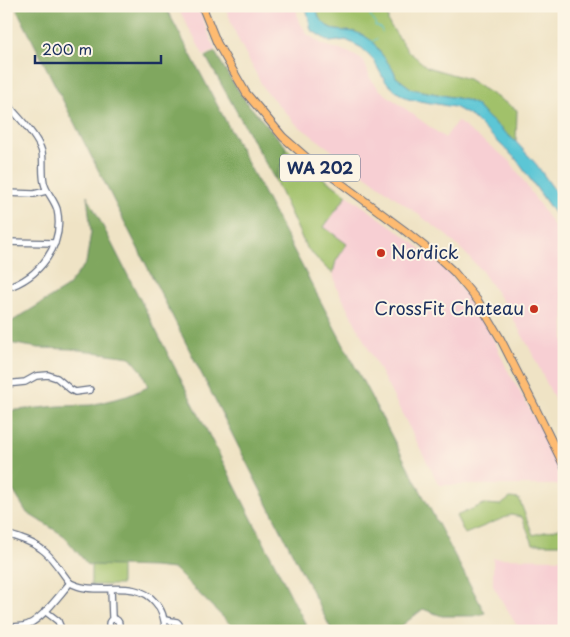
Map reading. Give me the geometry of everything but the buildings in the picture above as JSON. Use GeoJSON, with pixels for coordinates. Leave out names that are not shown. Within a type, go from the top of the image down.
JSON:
{"type":"FeatureCollection","features":[{"type":"Feature","properties":{"kind":"main road","name":"WA 202"},"geometry":{"type":"LineString","coordinates":[[202,6],[218,43],[246,93],[283,136],[322,170],[440,258],[478,301],[536,407],[564,466]]}},
{"type":"Feature","properties":{"kind":"street"},"geometry":{"type":"LineString","coordinates":[[6,103],[35,138],[40,147],[43,180],[46,191],[54,200],[58,223],[58,233],[49,256],[29,277],[18,284],[6,288]]}},
{"type":"Feature","properties":{"kind":"street"},"geometry":{"type":"LineString","coordinates":[[6,193],[34,194],[46,191]]}},
{"type":"Feature","properties":{"kind":"street"},"geometry":{"type":"LineString","coordinates":[[6,242],[55,243]]}},
{"type":"Feature","properties":{"kind":"street"},"geometry":{"type":"LineString","coordinates":[[6,384],[25,382],[36,376],[48,375],[57,378],[75,392],[90,390]]}},
{"type":"Feature","properties":{"kind":"street"},"geometry":{"type":"LineString","coordinates":[[6,534],[33,544],[43,550],[70,582],[81,587],[138,590],[146,593],[162,610],[165,631]]}},
{"type":"Feature","properties":{"kind":"street"},"geometry":{"type":"LineString","coordinates":[[6,627],[32,623],[70,582]]}},
{"type":"Feature","properties":{"kind":"street"},"geometry":{"type":"LineString","coordinates":[[111,588],[113,619]]}},
{"type":"Feature","properties":{"kind":"street"},"geometry":{"type":"LineString","coordinates":[[45,611],[58,621],[62,631]]}},
{"type":"Feature","properties":{"kind":"street"},"geometry":{"type":"LineString","coordinates":[[164,620],[179,624],[178,629],[173,631]]}},
{"type":"Feature","properties":{"kind":"shaded area"},"geometry":{"type":"Polygon","coordinates":[[[177,6],[198,6],[215,50],[204,56],[177,6]]]}},
{"type":"Feature","properties":{"kind":"shaded area"},"geometry":{"type":"Polygon","coordinates":[[[225,6],[296,6],[298,19],[307,34],[323,45],[348,52],[364,61],[370,78],[380,90],[445,138],[457,121],[510,161],[564,241],[564,419],[530,349],[507,308],[481,270],[446,235],[296,124],[264,89],[237,37],[225,6]]]}},
{"type":"Feature","properties":{"kind":"shaded area"},"geometry":{"type":"Polygon","coordinates":[[[347,195],[401,233],[451,275],[481,317],[495,342],[506,367],[553,451],[564,476],[564,485],[439,485],[336,286],[333,273],[336,261],[346,244],[324,227],[347,195]]]}},
{"type":"Feature","properties":{"kind":"shaded area"},"geometry":{"type":"Polygon","coordinates":[[[493,558],[564,559],[564,631],[520,631],[493,586],[493,558]]]}},
{"type":"Feature","properties":{"kind":"green space"},"geometry":{"type":"Polygon","coordinates":[[[15,6],[165,6],[485,613],[474,616],[442,616],[423,609],[395,631],[332,631],[15,6]]]}},
{"type":"Feature","properties":{"kind":"green space"},"geometry":{"type":"Polygon","coordinates":[[[316,6],[388,6],[388,22],[408,51],[427,67],[468,79],[517,110],[516,142],[476,105],[466,100],[412,89],[396,77],[386,61],[355,32],[335,30],[327,26],[319,18],[316,6]]]}},
{"type":"Feature","properties":{"kind":"green space"},"geometry":{"type":"Polygon","coordinates":[[[215,52],[247,103],[287,148],[275,180],[206,57],[215,52]]]}},
{"type":"Feature","properties":{"kind":"green space"},"geometry":{"type":"Polygon","coordinates":[[[287,148],[301,162],[347,195],[324,227],[347,244],[336,261],[333,273],[306,247],[275,180],[287,148]]]}},
{"type":"Feature","properties":{"kind":"green space"},"geometry":{"type":"Polygon","coordinates":[[[87,195],[309,631],[235,631],[174,569],[88,565],[63,535],[27,513],[14,492],[6,488],[6,411],[91,405],[127,396],[148,387],[142,371],[130,357],[71,349],[39,348],[6,341],[6,325],[66,288],[86,263],[91,232],[87,195]]]}},
{"type":"Feature","properties":{"kind":"green space"},"geometry":{"type":"Polygon","coordinates":[[[510,498],[519,499],[533,535],[564,527],[564,544],[533,544],[522,517],[511,515],[465,534],[456,516],[484,504],[501,505],[510,498]]]}},
{"type":"Feature","properties":{"kind":"green space"},"geometry":{"type":"Polygon","coordinates":[[[91,563],[121,563],[121,585],[91,585],[91,563]]]}},
{"type":"Feature","properties":{"kind":"water"},"geometry":{"type":"Polygon","coordinates":[[[306,6],[316,6],[319,18],[327,26],[335,30],[355,32],[372,41],[394,71],[396,77],[412,89],[466,100],[476,105],[516,142],[536,164],[564,204],[564,227],[516,159],[472,117],[454,107],[408,99],[397,92],[385,81],[374,61],[362,48],[346,40],[330,42],[311,30],[306,6]]]}},
{"type":"Feature","properties":{"kind":"waterway"},"geometry":{"type":"LineString","coordinates":[[370,6],[372,13],[370,17],[374,21],[375,26],[381,28],[382,32]]}},
{"type":"Feature","properties":{"kind":"waterway"},"geometry":{"type":"LineString","coordinates":[[371,42],[377,39]]}},
{"type":"Feature","properties":{"kind":"place","name":"Nordick"},"geometry":{"type":"Point","coordinates":[381,253]}},
{"type":"Feature","properties":{"kind":"place","name":"CrossFit Chateau"},"geometry":{"type":"Point","coordinates":[534,309]}}]}
